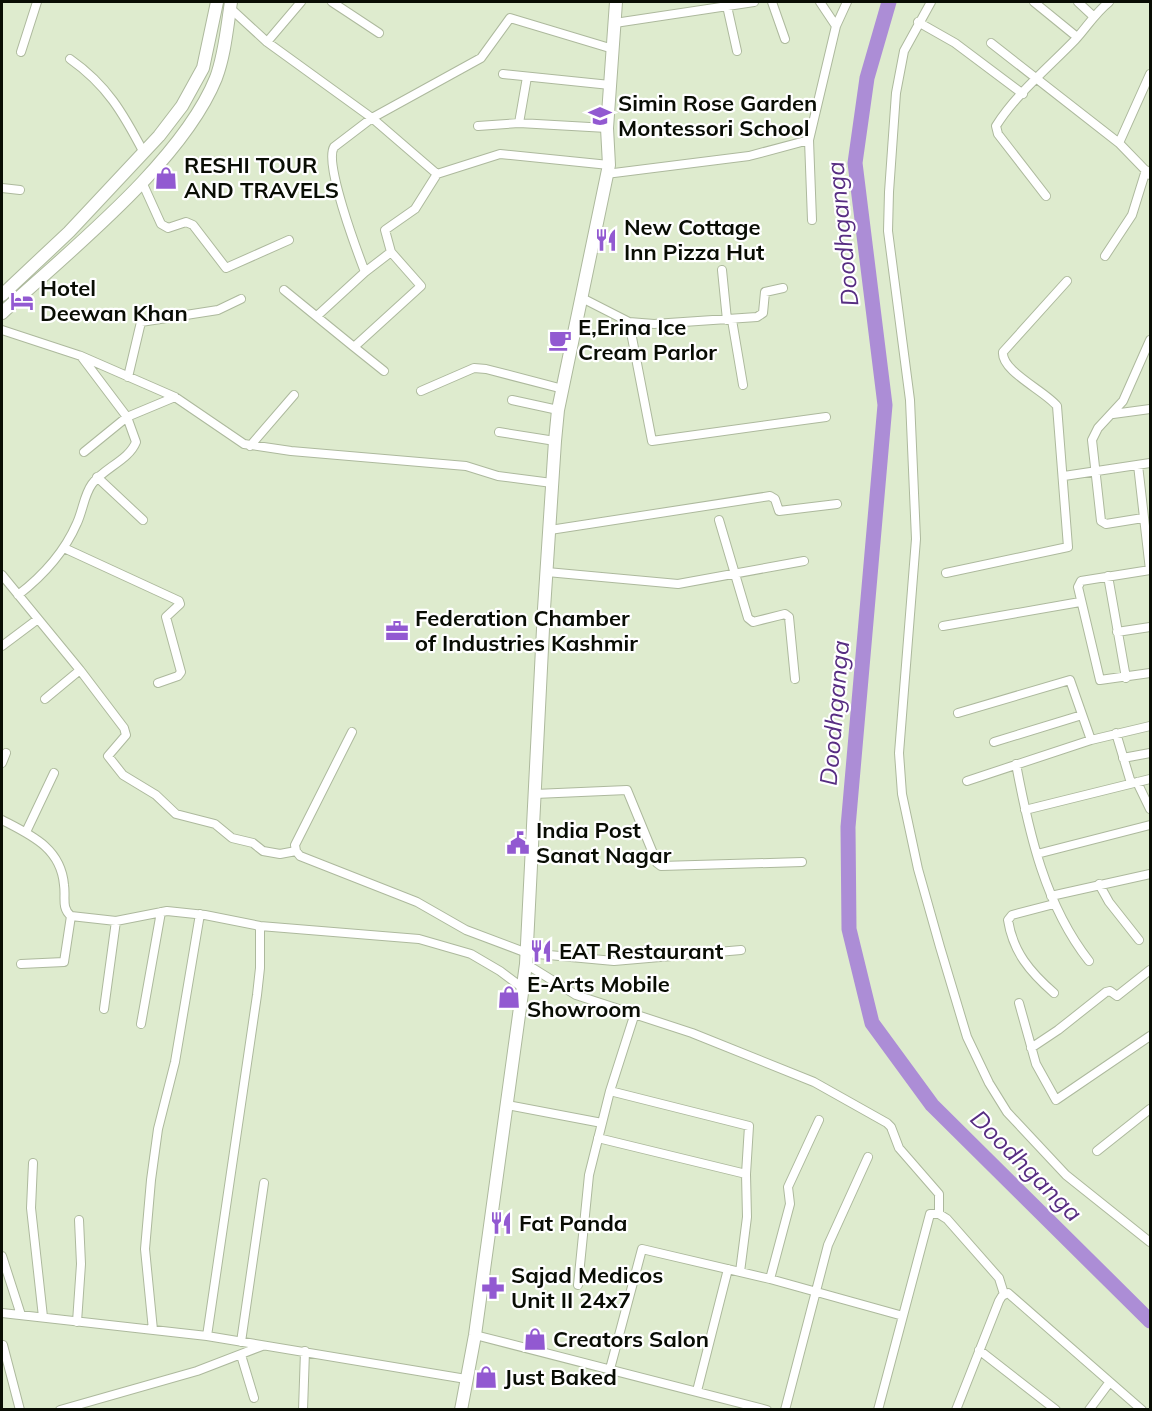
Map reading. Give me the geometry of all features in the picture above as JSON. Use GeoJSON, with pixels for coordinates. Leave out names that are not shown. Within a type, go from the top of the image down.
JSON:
{"type":"FeatureCollection","features":[{"type":"Feature","properties":{"kind":"main road"},"geometry":{"type":"LineString","coordinates":[[2,295],[69,232],[144,153],[183,106],[203,68],[217,2]]}},
{"type":"Feature","properties":{"kind":"main road"},"geometry":{"type":"LineString","coordinates":[[461,1410],[475,1335],[524,989],[555,441],[562,389],[607,169],[607,128],[616,2]]}},
{"type":"Feature","properties":{"kind":"main road"},"geometry":{"type":"LineString","coordinates":[[2,313],[154,170],[201,108],[216,77],[231,5]]}},
{"type":"Feature","properties":{"kind":"street"},"geometry":{"type":"LineString","coordinates":[[21,52],[38,2]]}},
{"type":"Feature","properties":{"kind":"street"},"geometry":{"type":"LineString","coordinates":[[267,42],[300,2]]}},
{"type":"Feature","properties":{"kind":"street"},"geometry":{"type":"LineString","coordinates":[[332,2],[379,33]]}},
{"type":"Feature","properties":{"kind":"street"},"geometry":{"type":"LineString","coordinates":[[615,24],[754,2]]}},
{"type":"Feature","properties":{"kind":"street"},"geometry":{"type":"LineString","coordinates":[[772,2],[785,39]]}},
{"type":"Feature","properties":{"kind":"street"},"geometry":{"type":"LineString","coordinates":[[820,2],[836,26]]}},
{"type":"Feature","properties":{"kind":"street"},"geometry":{"type":"LineString","coordinates":[[812,220],[809,141],[836,26],[847,2]]}},
{"type":"Feature","properties":{"kind":"street"},"geometry":{"type":"LineString","coordinates":[[931,2],[904,51],[896,93],[889,192],[888,231],[910,400],[916,539],[899,753],[902,794],[918,869],[967,1037],[989,1083],[1007,1112],[1066,1175],[1150,1242]]}},
{"type":"Feature","properties":{"kind":"street"},"geometry":{"type":"LineString","coordinates":[[1035,2],[1077,37]]}},
{"type":"Feature","properties":{"kind":"street"},"geometry":{"type":"LineString","coordinates":[[1078,2],[1093,15]]}},
{"type":"Feature","properties":{"kind":"street"},"geometry":{"type":"LineString","coordinates":[[1046,196],[996,129],[1001,119],[1035,80],[1077,37],[1093,15],[1108,2]]}},
{"type":"Feature","properties":{"kind":"street"},"geometry":{"type":"LineString","coordinates":[[231,5],[267,42],[372,118],[437,174]]}},
{"type":"Feature","properties":{"kind":"street"},"geometry":{"type":"LineString","coordinates":[[727,6],[736,51]]}},
{"type":"Feature","properties":{"kind":"street"},"geometry":{"type":"LineString","coordinates":[[365,272],[347,222],[332,165],[332,151],[372,118],[481,58],[510,18],[613,49]]}},
{"type":"Feature","properties":{"kind":"street"},"geometry":{"type":"LineString","coordinates":[[918,22],[955,43],[1023,94]]}},
{"type":"Feature","properties":{"kind":"street"},"geometry":{"type":"LineString","coordinates":[[990,43],[1119,143],[1148,172],[1132,215],[1105,256]]}},
{"type":"Feature","properties":{"kind":"street"},"geometry":{"type":"LineString","coordinates":[[70,59],[90,73],[118,104],[144,153]]}},
{"type":"Feature","properties":{"kind":"street"},"geometry":{"type":"LineString","coordinates":[[503,74],[610,85]]}},
{"type":"Feature","properties":{"kind":"street"},"geometry":{"type":"LineString","coordinates":[[1119,143],[1149,84],[1150,74]]}},
{"type":"Feature","properties":{"kind":"street"},"geometry":{"type":"LineString","coordinates":[[519,123],[527,76]]}},
{"type":"Feature","properties":{"kind":"street"},"geometry":{"type":"LineString","coordinates":[[478,126],[519,123],[607,128]]}},
{"type":"Feature","properties":{"kind":"street"},"geometry":{"type":"LineString","coordinates":[[354,347],[421,286],[391,252],[385,230],[415,209],[437,174],[500,154],[607,169],[749,156],[809,141]]}},
{"type":"Feature","properties":{"kind":"street"},"geometry":{"type":"LineString","coordinates":[[142,182],[161,224],[168,228],[186,222],[193,225],[226,268],[289,240]]}},
{"type":"Feature","properties":{"kind":"street"},"geometry":{"type":"LineString","coordinates":[[2,188],[20,190]]}},
{"type":"Feature","properties":{"kind":"street"},"geometry":{"type":"LineString","coordinates":[[317,316],[365,272],[391,252]]}},
{"type":"Feature","properties":{"kind":"street"},"geometry":{"type":"LineString","coordinates":[[722,270],[729,320],[743,385]]}},
{"type":"Feature","properties":{"kind":"street"},"geometry":{"type":"LineString","coordinates":[[946,573],[1068,548],[1057,406],[1008,367],[1002,357],[1003,352],[1067,281]]}},
{"type":"Feature","properties":{"kind":"street"},"geometry":{"type":"LineString","coordinates":[[580,297],[629,322],[654,324],[729,320],[761,315],[765,292],[783,288]]}},
{"type":"Feature","properties":{"kind":"street"},"geometry":{"type":"LineString","coordinates":[[284,290],[384,371]]}},
{"type":"Feature","properties":{"kind":"street"},"geometry":{"type":"LineString","coordinates":[[128,376],[141,322],[218,310],[241,299]]}},
{"type":"Feature","properties":{"kind":"street"},"geometry":{"type":"LineString","coordinates":[[629,322],[652,441],[826,417]]}},
{"type":"Feature","properties":{"kind":"street"},"geometry":{"type":"LineString","coordinates":[[2,330],[81,356],[175,397],[234,439],[250,446],[456,465],[498,476],[552,483]]}},
{"type":"Feature","properties":{"kind":"street"},"geometry":{"type":"LineString","coordinates":[[1143,518],[1103,524],[1092,440],[1098,428],[1123,401],[1150,340]]}},
{"type":"Feature","properties":{"kind":"street"},"geometry":{"type":"LineString","coordinates":[[18,595],[48,570],[64,548],[76,526],[87,494],[97,477],[134,446],[135,435],[127,417],[81,356]]}},
{"type":"Feature","properties":{"kind":"street"},"geometry":{"type":"LineString","coordinates":[[421,391],[474,368],[486,369],[562,389]]}},
{"type":"Feature","properties":{"kind":"street"},"geometry":{"type":"LineString","coordinates":[[250,446],[294,395]]}},
{"type":"Feature","properties":{"kind":"street"},"geometry":{"type":"LineString","coordinates":[[84,452],[127,417],[175,397]]}},
{"type":"Feature","properties":{"kind":"street"},"geometry":{"type":"LineString","coordinates":[[512,400],[558,411]]}},
{"type":"Feature","properties":{"kind":"street"},"geometry":{"type":"LineString","coordinates":[[1113,414],[1150,409]]}},
{"type":"Feature","properties":{"kind":"street"},"geometry":{"type":"LineString","coordinates":[[500,432],[555,441]]}},
{"type":"Feature","properties":{"kind":"street"},"geometry":{"type":"LineString","coordinates":[[1064,477],[1150,463]]}},
{"type":"Feature","properties":{"kind":"street"},"geometry":{"type":"LineString","coordinates":[[1138,465],[1150,570],[1078,583],[1080,602],[1097,676],[1106,681],[1150,673]]}},
{"type":"Feature","properties":{"kind":"street"},"geometry":{"type":"LineString","coordinates":[[97,477],[144,520]]}},
{"type":"Feature","properties":{"kind":"street"},"geometry":{"type":"LineString","coordinates":[[550,530],[770,496],[775,499],[779,511],[837,504]]}},
{"type":"Feature","properties":{"kind":"street"},"geometry":{"type":"LineString","coordinates":[[719,520],[750,621],[782,614],[789,617],[795,679]]}},
{"type":"Feature","properties":{"kind":"street"},"geometry":{"type":"LineString","coordinates":[[64,548],[179,601],[180,604],[166,617],[181,672],[178,676],[158,683]]}},
{"type":"Feature","properties":{"kind":"street"},"geometry":{"type":"LineString","coordinates":[[547,572],[678,585],[804,561]]}},
{"type":"Feature","properties":{"kind":"street"},"geometry":{"type":"LineString","coordinates":[[2,576],[80,670],[126,731],[126,735],[108,756],[123,775],[156,795],[176,814],[215,824],[232,838],[246,840],[267,852],[296,851]]}},
{"type":"Feature","properties":{"kind":"street"},"geometry":{"type":"LineString","coordinates":[[1108,576],[1126,678]]}},
{"type":"Feature","properties":{"kind":"street"},"geometry":{"type":"LineString","coordinates":[[943,626],[1080,602]]}},
{"type":"Feature","properties":{"kind":"street"},"geometry":{"type":"LineString","coordinates":[[2,646],[38,619]]}},
{"type":"Feature","properties":{"kind":"street"},"geometry":{"type":"LineString","coordinates":[[1117,633],[1150,627]]}},
{"type":"Feature","properties":{"kind":"street"},"geometry":{"type":"LineString","coordinates":[[45,699],[80,670]]}},
{"type":"Feature","properties":{"kind":"street"},"geometry":{"type":"LineString","coordinates":[[958,712],[1064,680],[1072,682],[1091,740]]}},
{"type":"Feature","properties":{"kind":"street"},"geometry":{"type":"LineString","coordinates":[[994,742],[1082,715]]}},
{"type":"Feature","properties":{"kind":"street"},"geometry":{"type":"LineString","coordinates":[[967,781],[1091,740],[1150,726]]}},
{"type":"Feature","properties":{"kind":"street"},"geometry":{"type":"LineString","coordinates":[[352,732],[295,845],[300,856],[417,902],[466,930],[527,959],[576,995],[692,1033],[814,1082],[891,1127],[900,1148],[939,1194],[939,1214]]}},
{"type":"Feature","properties":{"kind":"street"},"geometry":{"type":"LineString","coordinates":[[1116,733],[1134,783],[1149,804]]}},
{"type":"Feature","properties":{"kind":"street"},"geometry":{"type":"LineString","coordinates":[[2,763],[6,753]]}},
{"type":"Feature","properties":{"kind":"street"},"geometry":{"type":"LineString","coordinates":[[1124,758],[1150,753]]}},
{"type":"Feature","properties":{"kind":"street"},"geometry":{"type":"LineString","coordinates":[[1016,764],[1025,810],[1053,900],[1071,936],[1089,961]]}},
{"type":"Feature","properties":{"kind":"street"},"geometry":{"type":"LineString","coordinates":[[26,832],[54,773]]}},
{"type":"Feature","properties":{"kind":"street"},"geometry":{"type":"LineString","coordinates":[[1025,810],[1150,779]]}},
{"type":"Feature","properties":{"kind":"street"},"geometry":{"type":"LineString","coordinates":[[535,794],[627,790],[657,863],[661,866],[802,862]]}},
{"type":"Feature","properties":{"kind":"street"},"geometry":{"type":"LineString","coordinates":[[2,820],[26,832],[46,846],[58,862],[64,884],[64,908],[71,916],[116,921],[161,912],[200,914],[260,926],[373,934],[438,943],[486,962],[524,989]]}},
{"type":"Feature","properties":{"kind":"street"},"geometry":{"type":"LineString","coordinates":[[1037,854],[1150,825]]}},
{"type":"Feature","properties":{"kind":"street"},"geometry":{"type":"LineString","coordinates":[[1054,993],[1026,967],[1017,951],[1008,920],[1012,915],[1099,884],[1150,874]]}},
{"type":"Feature","properties":{"kind":"street"},"geometry":{"type":"LineString","coordinates":[[1099,884],[1109,902],[1139,940]]}},
{"type":"Feature","properties":{"kind":"street"},"geometry":{"type":"LineString","coordinates":[[141,1024],[161,912]]}},
{"type":"Feature","properties":{"kind":"street"},"geometry":{"type":"LineString","coordinates":[[153,1329],[146,1258],[149,1197],[158,1129],[175,1062],[200,914]]}},
{"type":"Feature","properties":{"kind":"street"},"geometry":{"type":"LineString","coordinates":[[21,963],[64,962],[71,916]]}},
{"type":"Feature","properties":{"kind":"street"},"geometry":{"type":"LineString","coordinates":[[104,1009],[116,921]]}},
{"type":"Feature","properties":{"kind":"street"},"geometry":{"type":"LineString","coordinates":[[207,1336],[258,986],[260,926]]}},
{"type":"Feature","properties":{"kind":"street"},"geometry":{"type":"LineString","coordinates":[[527,959],[614,961],[741,950]]}},
{"type":"Feature","properties":{"kind":"street"},"geometry":{"type":"LineString","coordinates":[[1031,1048],[1106,992],[1110,991],[1117,996],[1150,970]]}},
{"type":"Feature","properties":{"kind":"street"},"geometry":{"type":"LineString","coordinates":[[1019,1003],[1031,1048],[1042,1077],[1056,1100],[1150,1036]]}},
{"type":"Feature","properties":{"kind":"street"},"geometry":{"type":"LineString","coordinates":[[578,1285],[585,1202],[598,1138],[610,1091],[635,1013]]}},
{"type":"Feature","properties":{"kind":"street"},"geometry":{"type":"LineString","coordinates":[[610,1091],[746,1125],[749,1131],[746,1174],[747,1216],[740,1272]]}},
{"type":"Feature","properties":{"kind":"street"},"geometry":{"type":"LineString","coordinates":[[507,1106],[602,1123]]}},
{"type":"Feature","properties":{"kind":"street"},"geometry":{"type":"LineString","coordinates":[[1097,1151],[1150,1109]]}},
{"type":"Feature","properties":{"kind":"street"},"geometry":{"type":"LineString","coordinates":[[770,1280],[790,1204],[788,1187],[819,1120]]}},
{"type":"Feature","properties":{"kind":"street"},"geometry":{"type":"LineString","coordinates":[[598,1138],[746,1174]]}},
{"type":"Feature","properties":{"kind":"street"},"geometry":{"type":"LineString","coordinates":[[785,1410],[834,1227],[868,1157]]}},
{"type":"Feature","properties":{"kind":"street"},"geometry":{"type":"LineString","coordinates":[[33,1163],[31,1208],[43,1317]]}},
{"type":"Feature","properties":{"kind":"street"},"geometry":{"type":"LineString","coordinates":[[241,1342],[264,1183]]}},
{"type":"Feature","properties":{"kind":"street"},"geometry":{"type":"LineString","coordinates":[[878,1410],[927,1218],[934,1212],[939,1214],[999,1278],[1004,1294]]}},
{"type":"Feature","properties":{"kind":"street"},"geometry":{"type":"LineString","coordinates":[[77,1322],[81,1264],[79,1220]]}},
{"type":"Feature","properties":{"kind":"street"},"geometry":{"type":"LineString","coordinates":[[610,1369],[642,1249],[740,1272],[903,1316]]}},
{"type":"Feature","properties":{"kind":"street"},"geometry":{"type":"LineString","coordinates":[[2,1256],[21,1315]]}},
{"type":"Feature","properties":{"kind":"street"},"geometry":{"type":"LineString","coordinates":[[697,1391],[728,1269]]}},
{"type":"Feature","properties":{"kind":"street"},"geometry":{"type":"LineString","coordinates":[[959,1408],[979,1350],[1004,1294]]}},
{"type":"Feature","properties":{"kind":"street"},"geometry":{"type":"LineString","coordinates":[[1004,1294],[1011,1295],[1028,1309],[1142,1410]]}},
{"type":"Feature","properties":{"kind":"street"},"geometry":{"type":"LineString","coordinates":[[2,1313],[207,1336],[466,1379]]}},
{"type":"Feature","properties":{"kind":"street"},"geometry":{"type":"LineString","coordinates":[[475,1335],[767,1410]]}},
{"type":"Feature","properties":{"kind":"street"},"geometry":{"type":"LineString","coordinates":[[3,1345],[20,1410]]}},
{"type":"Feature","properties":{"kind":"street"},"geometry":{"type":"LineString","coordinates":[[60,1410],[241,1355],[262,1346]]}},
{"type":"Feature","properties":{"kind":"street"},"geometry":{"type":"LineString","coordinates":[[979,1350],[1056,1410]]}},
{"type":"Feature","properties":{"kind":"street"},"geometry":{"type":"LineString","coordinates":[[303,1410],[305,1351]]}},
{"type":"Feature","properties":{"kind":"street"},"geometry":{"type":"LineString","coordinates":[[241,1355],[254,1398]]}},
{"type":"Feature","properties":{"kind":"street"},"geometry":{"type":"LineString","coordinates":[[1089,1410],[1109,1383]]}},
{"type":"Feature","properties":{"kind":"waterway","name":"Doodhganga"},"geometry":{"type":"LineString","coordinates":[[889,2],[867,78],[855,163],[885,405],[848,827],[849,929],[872,1023],[932,1105],[1150,1321]]}},
{"type":"Feature","properties":{"kind":"place","name":"Simin Rose Garden Montessori School"},"geometry":{"type":"Point","coordinates":[600,116]}},
{"type":"Feature","properties":{"kind":"place","name":"RESHI TOUR AND TRAVELS"},"geometry":{"type":"Point","coordinates":[166,178]}},
{"type":"Feature","properties":{"kind":"place","name":"New Cottage Inn Pizza Hut"},"geometry":{"type":"Point","coordinates":[606,240]}},
{"type":"Feature","properties":{"kind":"place","name":"Hotel Deewan Khan"},"geometry":{"type":"Point","coordinates":[22,301]}},
{"type":"Feature","properties":{"kind":"place","name":"E,Erina Ice Cream Parlor"},"geometry":{"type":"Point","coordinates":[560,340]}},
{"type":"Feature","properties":{"kind":"place","name":"Federation Chamber of Industries Kashmir"},"geometry":{"type":"Point","coordinates":[397,631]}},
{"type":"Feature","properties":{"kind":"place","name":"India Post Sanat Nagar"},"geometry":{"type":"Point","coordinates":[518,843]}},
{"type":"Feature","properties":{"kind":"place","name":"EAT Restaurant"},"geometry":{"type":"Point","coordinates":[541,951]}},
{"type":"Feature","properties":{"kind":"place","name":"E-Arts Mobile Showroom"},"geometry":{"type":"Point","coordinates":[509,997]}},
{"type":"Feature","properties":{"kind":"place","name":"Fat Panda"},"geometry":{"type":"Point","coordinates":[501,1223]}},
{"type":"Feature","properties":{"kind":"place","name":"Sajad Medicos Unit II 24x7"},"geometry":{"type":"Point","coordinates":[493,1288]}},
{"type":"Feature","properties":{"kind":"place","name":"Creators Salon"},"geometry":{"type":"Point","coordinates":[535,1339]}},
{"type":"Feature","properties":{"kind":"place","name":"Just Baked"},"geometry":{"type":"Point","coordinates":[486,1377]}}]}
